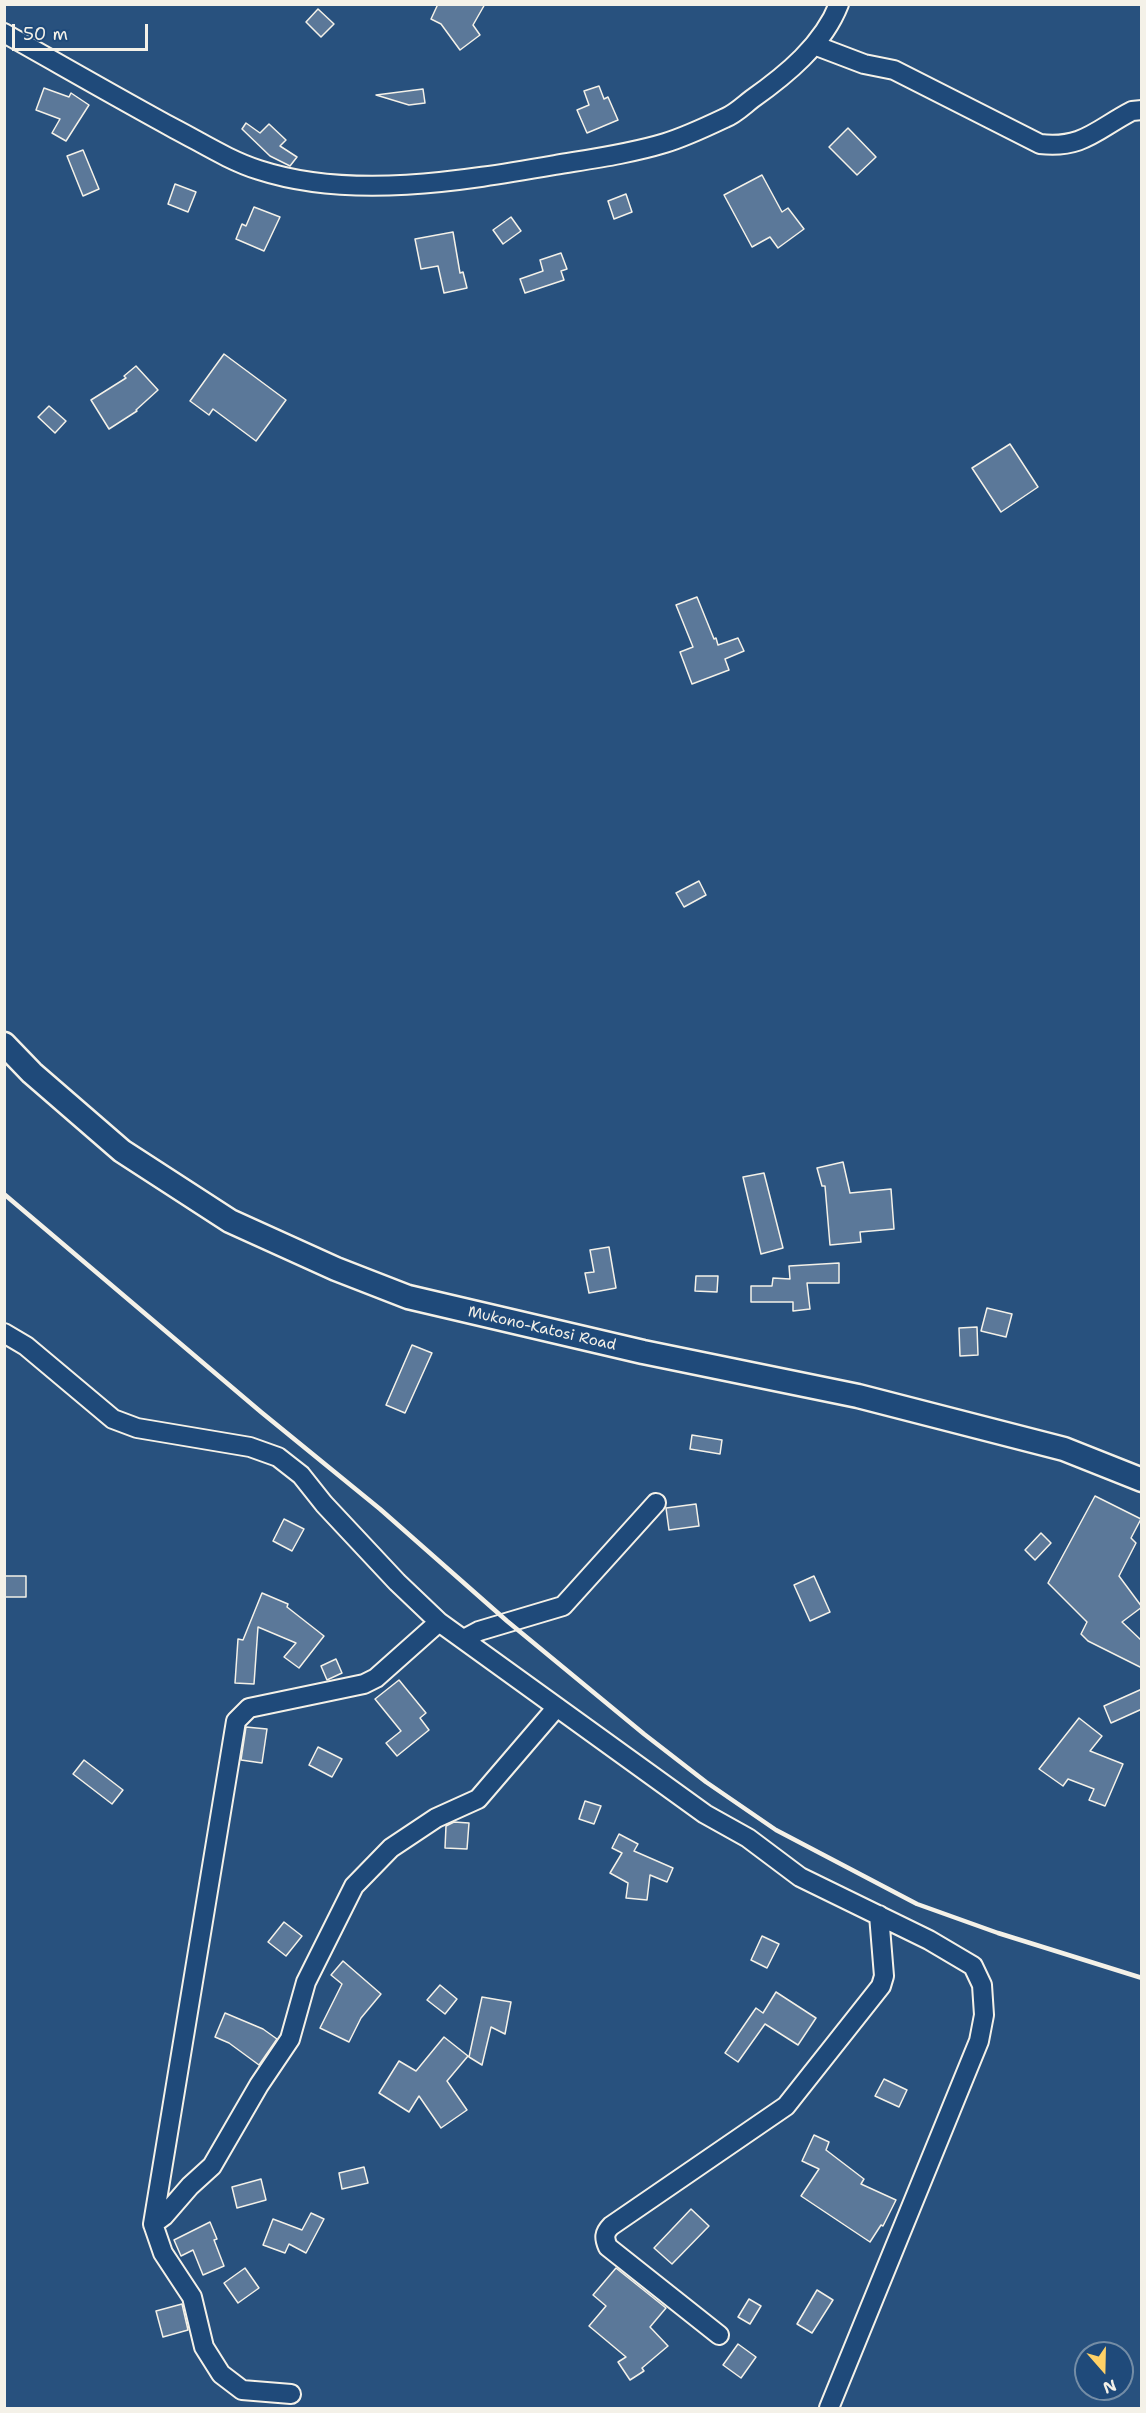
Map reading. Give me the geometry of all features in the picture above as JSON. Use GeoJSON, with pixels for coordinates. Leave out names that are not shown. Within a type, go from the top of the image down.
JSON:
{"type":"FeatureCollection","features":[{"type":"Feature","properties":{"kind":"main road","name":"Mukono-Katosi Road"},"geometry":{"type":"LineString","coordinates":[[4,1044],[32,1073],[122,1151],[230,1221],[336,1269],[408,1297],[643,1352],[858,1396],[1064,1449],[1142,1480]]}},
{"type":"Feature","properties":{"kind":"street"},"geometry":{"type":"LineString","coordinates":[[4,33],[176,129],[257,170],[303,182],[348,185],[418,183],[484,176],[600,158],[665,143],[728,117],[775,82],[814,45],[835,15],[839,4]]}},
{"type":"Feature","properties":{"kind":"street"},"geometry":{"type":"LineString","coordinates":[[814,45],[864,63],[894,70],[1040,144],[1059,146],[1072,144],[1132,111],[1142,110]]}},
{"type":"Feature","properties":{"kind":"street"},"geometry":{"type":"LineString","coordinates":[[4,1333],[26,1346],[113,1419],[137,1428],[250,1447],[278,1457],[301,1474],[324,1504],[397,1582],[439,1622],[705,1814],[748,1838],[800,1877],[929,1940],[973,1966],[982,1985],[984,2015],[979,2041],[829,2409]]}},
{"type":"Feature","properties":{"kind":"street"},"geometry":{"type":"LineString","coordinates":[[464,1639],[478,1631],[563,1606],[656,1503]]}},
{"type":"Feature","properties":{"kind":"street"},"geometry":{"type":"LineString","coordinates":[[291,2394],[242,2390],[221,2374],[204,2347],[192,2297],[163,2253],[153,2224],[236,1721],[249,1708],[364,1684],[376,1678],[439,1622]]}},
{"type":"Feature","properties":{"kind":"street"},"geometry":{"type":"LineString","coordinates":[[153,2224],[164,2216],[190,2186],[212,2166],[259,2085],[290,2039],[306,1982],[354,1886],[391,1848],[436,1818],[478,1798],[557,1707]]}},
{"type":"Feature","properties":{"kind":"street"},"geometry":{"type":"LineString","coordinates":[[719,2335],[608,2247],[604,2240],[605,2232],[786,2106],[881,1986],[884,1976],[879,1915]]}},
{"type":"Feature","properties":{"kind":"building"},"geometry":{"type":"Polygon","coordinates":[[[438,4],[485,4],[473,25],[480,35],[460,50],[441,24],[431,19],[438,4]]]}},
{"type":"Feature","properties":{"kind":"building"},"geometry":{"type":"Polygon","coordinates":[[[318,9],[334,24],[321,37],[306,22],[318,9]]]}},
{"type":"Feature","properties":{"kind":"building"},"geometry":{"type":"Polygon","coordinates":[[[599,86],[604,99],[608,97],[618,120],[587,133],[577,110],[589,105],[584,91],[599,86]]]}},
{"type":"Feature","properties":{"kind":"building"},"geometry":{"type":"Polygon","coordinates":[[[44,88],[69,97],[71,93],[89,105],[66,141],[52,133],[60,119],[36,110],[44,88]]]}},
{"type":"Feature","properties":{"kind":"building"},"geometry":{"type":"Polygon","coordinates":[[[423,89],[425,103],[409,105],[376,95],[423,89]]]}},
{"type":"Feature","properties":{"kind":"building"},"geometry":{"type":"Polygon","coordinates":[[[246,123],[260,133],[269,124],[286,140],[280,146],[297,157],[290,166],[270,156],[242,129],[246,123]]]}},
{"type":"Feature","properties":{"kind":"building"},"geometry":{"type":"Polygon","coordinates":[[[848,128],[876,157],[857,175],[829,147],[848,128]]]}},
{"type":"Feature","properties":{"kind":"building"},"geometry":{"type":"Polygon","coordinates":[[[83,150],[99,189],[83,196],[67,156],[83,150]]]}},
{"type":"Feature","properties":{"kind":"building"},"geometry":{"type":"Polygon","coordinates":[[[762,175],[782,212],[788,208],[804,229],[778,248],[770,237],[752,247],[724,195],[762,175]]]}},
{"type":"Feature","properties":{"kind":"building"},"geometry":{"type":"Polygon","coordinates":[[[175,184],[196,192],[188,212],[168,204],[175,184]]]}},
{"type":"Feature","properties":{"kind":"building"},"geometry":{"type":"Polygon","coordinates":[[[626,194],[632,212],[614,219],[608,201],[626,194]]]}},
{"type":"Feature","properties":{"kind":"building"},"geometry":{"type":"Polygon","coordinates":[[[254,207],[280,217],[264,251],[236,239],[242,224],[246,226],[254,207]]]}},
{"type":"Feature","properties":{"kind":"building"},"geometry":{"type":"Polygon","coordinates":[[[511,217],[521,231],[503,244],[493,230],[511,217]]]}},
{"type":"Feature","properties":{"kind":"building"},"geometry":{"type":"Polygon","coordinates":[[[453,232],[460,273],[463,272],[467,288],[444,293],[438,266],[421,269],[415,239],[453,232]]]}},
{"type":"Feature","properties":{"kind":"building"},"geometry":{"type":"Polygon","coordinates":[[[561,253],[567,269],[561,271],[564,280],[525,293],[520,279],[543,271],[540,260],[561,253]]]}},
{"type":"Feature","properties":{"kind":"building"},"geometry":{"type":"Polygon","coordinates":[[[224,354],[286,400],[256,441],[213,409],[209,415],[190,401],[224,354]]]}},
{"type":"Feature","properties":{"kind":"building"},"geometry":{"type":"Polygon","coordinates":[[[136,366],[158,390],[137,411],[109,429],[91,400],[126,378],[124,376],[136,366]]]}},
{"type":"Feature","properties":{"kind":"building"},"geometry":{"type":"Polygon","coordinates":[[[49,406],[66,421],[55,433],[38,417],[49,406]]]}},
{"type":"Feature","properties":{"kind":"building"},"geometry":{"type":"Polygon","coordinates":[[[1010,444],[1038,487],[1001,512],[972,468],[1010,444]]]}},
{"type":"Feature","properties":{"kind":"building"},"geometry":{"type":"Polygon","coordinates":[[[697,597],[718,645],[738,638],[744,651],[725,659],[729,670],[692,684],[680,652],[693,647],[676,605],[697,597]]]}},
{"type":"Feature","properties":{"kind":"building"},"geometry":{"type":"Polygon","coordinates":[[[699,881],[706,895],[684,907],[676,893],[699,881]]]}},
{"type":"Feature","properties":{"kind":"building"},"geometry":{"type":"Polygon","coordinates":[[[843,1162],[850,1193],[891,1189],[894,1229],[860,1232],[861,1242],[830,1245],[825,1186],[822,1186],[817,1168],[843,1162]]]}},
{"type":"Feature","properties":{"kind":"building"},"geometry":{"type":"Polygon","coordinates":[[[764,1173],[783,1248],[761,1254],[743,1177],[764,1173]]]}},
{"type":"Feature","properties":{"kind":"building"},"geometry":{"type":"Polygon","coordinates":[[[609,1247],[616,1288],[589,1293],[585,1273],[594,1272],[590,1250],[609,1247]]]}},
{"type":"Feature","properties":{"kind":"building"},"geometry":{"type":"Polygon","coordinates":[[[839,1263],[839,1283],[807,1283],[810,1309],[793,1311],[793,1302],[751,1302],[751,1286],[772,1286],[773,1278],[790,1279],[789,1266],[839,1263]]]}},
{"type":"Feature","properties":{"kind":"building"},"geometry":{"type":"Polygon","coordinates":[[[696,1276],[718,1276],[717,1292],[695,1291],[696,1276]]]}},
{"type":"Feature","properties":{"kind":"building"},"geometry":{"type":"Polygon","coordinates":[[[987,1308],[1012,1314],[1006,1337],[981,1331],[987,1308]]]}},
{"type":"Feature","properties":{"kind":"building"},"geometry":{"type":"Polygon","coordinates":[[[977,1327],[978,1355],[960,1356],[959,1328],[977,1327]]]}},
{"type":"Feature","properties":{"kind":"building"},"geometry":{"type":"Polygon","coordinates":[[[412,1345],[432,1353],[405,1413],[386,1405],[412,1345]]]}},
{"type":"Feature","properties":{"kind":"building"},"geometry":{"type":"Polygon","coordinates":[[[692,1435],[722,1440],[720,1454],[690,1449],[692,1435]]]}},
{"type":"Feature","properties":{"kind":"building"},"geometry":{"type":"Polygon","coordinates":[[[1095,1496],[1141,1519],[1131,1538],[1136,1543],[1119,1576],[1142,1607],[1122,1622],[1142,1641],[1142,1668],[1088,1641],[1081,1634],[1087,1622],[1048,1583],[1095,1496]]]}},
{"type":"Feature","properties":{"kind":"building"},"geometry":{"type":"Polygon","coordinates":[[[696,1504],[699,1526],[669,1530],[666,1508],[696,1504]]]}},
{"type":"Feature","properties":{"kind":"building"},"geometry":{"type":"Polygon","coordinates":[[[284,1519],[304,1529],[292,1551],[273,1541],[284,1519]]]}},
{"type":"Feature","properties":{"kind":"building"},"geometry":{"type":"Polygon","coordinates":[[[1041,1533],[1051,1543],[1035,1560],[1025,1550],[1041,1533]]]}},
{"type":"Feature","properties":{"kind":"building"},"geometry":{"type":"Polygon","coordinates":[[[4,1576],[26,1576],[26,1597],[4,1597],[4,1576]]]}},
{"type":"Feature","properties":{"kind":"building"},"geometry":{"type":"Polygon","coordinates":[[[814,1576],[830,1612],[810,1621],[794,1585],[814,1576]]]}},
{"type":"Feature","properties":{"kind":"building"},"geometry":{"type":"Polygon","coordinates":[[[262,1593],[288,1604],[287,1607],[324,1636],[299,1668],[284,1657],[296,1643],[258,1627],[254,1684],[235,1683],[238,1639],[243,1640],[262,1593]]]}},
{"type":"Feature","properties":{"kind":"building"},"geometry":{"type":"Polygon","coordinates":[[[336,1659],[342,1673],[327,1680],[321,1666],[336,1659]]]}},
{"type":"Feature","properties":{"kind":"building"},"geometry":{"type":"Polygon","coordinates":[[[399,1680],[426,1713],[420,1718],[429,1730],[397,1756],[386,1743],[401,1731],[375,1699],[399,1680]]]}},
{"type":"Feature","properties":{"kind":"building"},"geometry":{"type":"Polygon","coordinates":[[[1142,1689],[1142,1709],[1111,1723],[1104,1706],[1142,1689]]]}},
{"type":"Feature","properties":{"kind":"building"},"geometry":{"type":"Polygon","coordinates":[[[1079,1718],[1102,1736],[1090,1751],[1123,1764],[1105,1806],[1089,1800],[1094,1789],[1068,1779],[1063,1786],[1039,1769],[1079,1718]]]}},
{"type":"Feature","properties":{"kind":"building"},"geometry":{"type":"Polygon","coordinates":[[[246,1727],[267,1729],[262,1763],[241,1760],[246,1727]]]}},
{"type":"Feature","properties":{"kind":"building"},"geometry":{"type":"Polygon","coordinates":[[[318,1747],[342,1759],[332,1777],[309,1765],[318,1747]]]}},
{"type":"Feature","properties":{"kind":"building"},"geometry":{"type":"Polygon","coordinates":[[[84,1760],[123,1790],[112,1804],[73,1774],[84,1760]]]}},
{"type":"Feature","properties":{"kind":"building"},"geometry":{"type":"Polygon","coordinates":[[[585,1801],[601,1806],[594,1824],[579,1819],[585,1801]]]}},
{"type":"Feature","properties":{"kind":"building"},"geometry":{"type":"Polygon","coordinates":[[[454,1822],[469,1823],[467,1849],[445,1848],[446,1826],[454,1822]]]}},
{"type":"Feature","properties":{"kind":"building"},"geometry":{"type":"Polygon","coordinates":[[[619,1834],[638,1844],[634,1851],[673,1868],[667,1882],[650,1875],[647,1900],[626,1898],[628,1883],[610,1873],[622,1853],[612,1848],[619,1834]]]}},
{"type":"Feature","properties":{"kind":"building"},"geometry":{"type":"Polygon","coordinates":[[[284,1922],[302,1936],[286,1956],[268,1942],[284,1922]]]}},
{"type":"Feature","properties":{"kind":"building"},"geometry":{"type":"Polygon","coordinates":[[[762,1936],[779,1944],[767,1968],[751,1960],[762,1936]]]}},
{"type":"Feature","properties":{"kind":"building"},"geometry":{"type":"Polygon","coordinates":[[[343,1961],[381,1994],[361,2018],[349,2042],[320,2028],[342,1984],[331,1975],[343,1961]]]}},
{"type":"Feature","properties":{"kind":"building"},"geometry":{"type":"Polygon","coordinates":[[[440,1985],[457,1999],[445,2014],[427,2000],[440,1985]]]}},
{"type":"Feature","properties":{"kind":"building"},"geometry":{"type":"Polygon","coordinates":[[[776,1992],[816,2018],[798,2045],[765,2024],[738,2062],[725,2053],[756,2008],[763,2013],[776,1992]]]}},
{"type":"Feature","properties":{"kind":"building"},"geometry":{"type":"Polygon","coordinates":[[[482,1997],[511,2002],[505,2034],[491,2027],[482,2065],[469,2057],[482,1997]]]}},
{"type":"Feature","properties":{"kind":"building"},"geometry":{"type":"Polygon","coordinates":[[[225,2013],[263,2029],[277,2039],[259,2065],[229,2043],[215,2037],[225,2013]]]}},
{"type":"Feature","properties":{"kind":"building"},"geometry":{"type":"Polygon","coordinates":[[[444,2037],[468,2056],[447,2081],[467,2110],[441,2128],[419,2096],[409,2112],[379,2093],[399,2061],[416,2071],[444,2037]]]}},
{"type":"Feature","properties":{"kind":"building"},"geometry":{"type":"Polygon","coordinates":[[[884,2079],[907,2090],[899,2107],[875,2096],[884,2079]]]}},
{"type":"Feature","properties":{"kind":"building"},"geometry":{"type":"Polygon","coordinates":[[[814,2135],[829,2142],[826,2150],[864,2179],[861,2184],[896,2200],[883,2226],[881,2225],[870,2242],[801,2196],[819,2169],[802,2161],[814,2135]]]}},
{"type":"Feature","properties":{"kind":"building"},"geometry":{"type":"Polygon","coordinates":[[[364,2167],[368,2183],[342,2189],[339,2173],[364,2167]]]}},
{"type":"Feature","properties":{"kind":"building"},"geometry":{"type":"Polygon","coordinates":[[[261,2179],[266,2200],[237,2208],[232,2187],[261,2179]]]}},
{"type":"Feature","properties":{"kind":"building"},"geometry":{"type":"Polygon","coordinates":[[[691,2209],[709,2226],[672,2264],[654,2248],[691,2209]]]}},
{"type":"Feature","properties":{"kind":"building"},"geometry":{"type":"Polygon","coordinates":[[[311,2213],[324,2219],[306,2253],[289,2244],[285,2253],[263,2245],[273,2219],[302,2230],[311,2213]]]}},
{"type":"Feature","properties":{"kind":"building"},"geometry":{"type":"Polygon","coordinates":[[[210,2222],[224,2266],[203,2275],[193,2250],[181,2256],[174,2240],[210,2222]]]}},
{"type":"Feature","properties":{"kind":"building"},"geometry":{"type":"Polygon","coordinates":[[[245,2268],[259,2288],[238,2303],[224,2283],[245,2268]]]}},
{"type":"Feature","properties":{"kind":"building"},"geometry":{"type":"Polygon","coordinates":[[[616,2268],[666,2308],[650,2327],[668,2346],[642,2368],[644,2371],[630,2380],[618,2362],[626,2357],[589,2326],[606,2306],[593,2295],[616,2268]]]}},
{"type":"Feature","properties":{"kind":"building"},"geometry":{"type":"Polygon","coordinates":[[[817,2290],[833,2300],[812,2333],[797,2324],[817,2290]]]}},
{"type":"Feature","properties":{"kind":"building"},"geometry":{"type":"Polygon","coordinates":[[[749,2299],[761,2306],[750,2324],[738,2317],[749,2299]]]}},
{"type":"Feature","properties":{"kind":"building"},"geometry":{"type":"Polygon","coordinates":[[[182,2304],[188,2330],[163,2337],[156,2311],[182,2304]]]}},
{"type":"Feature","properties":{"kind":"building"},"geometry":{"type":"Polygon","coordinates":[[[738,2344],[756,2357],[741,2378],[723,2365],[738,2344]]]}},
{"type":"Feature","properties":{"kind":"railway"},"geometry":{"type":"LineString","coordinates":[[4,1194],[261,1412],[380,1509],[507,1621],[706,1782],[776,1830],[917,1904],[998,1933],[1142,1978]]}}]}
